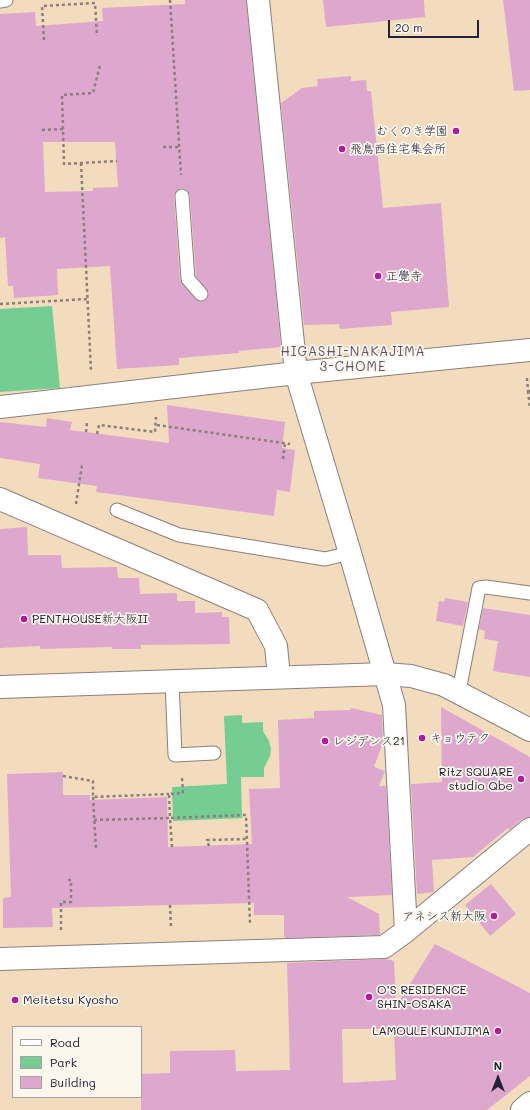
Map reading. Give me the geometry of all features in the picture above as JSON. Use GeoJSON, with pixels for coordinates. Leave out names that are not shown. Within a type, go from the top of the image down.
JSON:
{"type":"FeatureCollection","features":[{"type":"Feature","properties":{"kind":"street"},"geometry":{"type":"LineString","coordinates":[[258,0],[296,373],[394,705],[406,931]]}},
{"type":"Feature","properties":{"kind":"street"},"geometry":{"type":"LineString","coordinates":[[0,407],[92,398],[296,373],[530,350]]}},
{"type":"Feature","properties":{"kind":"street"},"geometry":{"type":"LineString","coordinates":[[0,499],[257,610],[276,646],[279,677]]}},
{"type":"Feature","properties":{"kind":"street"},"geometry":{"type":"LineString","coordinates":[[0,687],[385,674],[428,680],[459,691],[530,730]]}},
{"type":"Feature","properties":{"kind":"street"},"geometry":{"type":"LineString","coordinates":[[0,959],[384,947],[406,931],[530,829]]}},
{"type":"Feature","properties":{"kind":"street"},"geometry":{"type":"LineString","coordinates":[[522,1110],[530,1103]]}},
{"type":"Feature","properties":{"kind":"lane"},"geometry":{"type":"LineString","coordinates":[[0,1],[6,0]]}},
{"type":"Feature","properties":{"kind":"lane"},"geometry":{"type":"LineString","coordinates":[[182,196],[188,279],[201,294]]}},
{"type":"Feature","properties":{"kind":"lane"},"geometry":{"type":"LineString","coordinates":[[117,510],[179,535],[325,559],[350,552]]}},
{"type":"Feature","properties":{"kind":"lane"},"geometry":{"type":"LineString","coordinates":[[459,691],[479,588],[486,587],[530,594]]}},
{"type":"Feature","properties":{"kind":"lane"},"geometry":{"type":"LineString","coordinates":[[172,681],[175,755],[214,753]]}},
{"type":"Feature","properties":{"kind":"path"},"geometry":{"type":"LineString","coordinates":[[170,0],[182,196]]}},
{"type":"Feature","properties":{"kind":"path"},"geometry":{"type":"LineString","coordinates":[[44,40],[42,6],[68,4],[95,3],[97,36]]}},
{"type":"Feature","properties":{"kind":"path"},"geometry":{"type":"LineString","coordinates":[[100,65],[93,93],[62,95],[64,164],[117,161]]}},
{"type":"Feature","properties":{"kind":"path"},"geometry":{"type":"LineString","coordinates":[[42,130],[63,129]]}},
{"type":"Feature","properties":{"kind":"path"},"geometry":{"type":"LineString","coordinates":[[163,147],[179,147]]}},
{"type":"Feature","properties":{"kind":"path"},"geometry":{"type":"LineString","coordinates":[[81,163],[92,398]]}},
{"type":"Feature","properties":{"kind":"path"},"geometry":{"type":"LineString","coordinates":[[0,304],[87,299]]}},
{"type":"Feature","properties":{"kind":"path"},"geometry":{"type":"LineString","coordinates":[[528,386],[530,408]]}},
{"type":"Feature","properties":{"kind":"path"},"geometry":{"type":"LineString","coordinates":[[86,432],[87,423]]}},
{"type":"Feature","properties":{"kind":"path"},"geometry":{"type":"LineString","coordinates":[[97,434],[99,425],[155,432],[157,424],[318,448]]}},
{"type":"Feature","properties":{"kind":"path"},"geometry":{"type":"LineString","coordinates":[[283,459],[285,443]]}},
{"type":"Feature","properties":{"kind":"path"},"geometry":{"type":"LineString","coordinates":[[69,502],[76,505],[82,465]]}},
{"type":"Feature","properties":{"kind":"path"},"geometry":{"type":"LineString","coordinates":[[93,797],[183,793],[181,755]]}},
{"type":"Feature","properties":{"kind":"path"},"geometry":{"type":"LineString","coordinates":[[63,776],[93,781],[96,849]]}},
{"type":"Feature","properties":{"kind":"path"},"geometry":{"type":"LineString","coordinates":[[170,794],[172,847]]}},
{"type":"Feature","properties":{"kind":"path"},"geometry":{"type":"LineString","coordinates":[[94,820],[246,815],[250,951]]}},
{"type":"Feature","properties":{"kind":"path"},"geometry":{"type":"LineString","coordinates":[[210,846],[206,840],[247,839]]}},
{"type":"Feature","properties":{"kind":"path"},"geometry":{"type":"LineString","coordinates":[[62,937],[61,902],[71,902],[71,880],[67,880]]}},
{"type":"Feature","properties":{"kind":"path"},"geometry":{"type":"LineString","coordinates":[[170,905],[171,934]]}},
{"type":"Feature","properties":{"kind":"green space"},"geometry":{"type":"Polygon","coordinates":[[[52,306],[60,388],[0,392],[0,309],[52,306]]]}},
{"type":"Feature","properties":{"kind":"green space"},"geometry":{"type":"Polygon","coordinates":[[[242,715],[242,723],[263,722],[263,731],[269,741],[271,749],[270,756],[264,768],[264,777],[241,777],[242,818],[173,821],[172,787],[227,784],[224,716],[242,715]]]}},
{"type":"Feature","properties":{"kind":"building"},"geometry":{"type":"Polygon","coordinates":[[[185,0],[246,0],[281,347],[239,351],[239,353],[179,358],[179,365],[117,369],[110,266],[57,269],[58,295],[14,298],[13,286],[8,286],[5,237],[0,238],[0,14],[35,12],[36,26],[103,21],[102,8],[185,4],[185,0]],[[43,142],[45,192],[93,191],[93,188],[118,187],[115,142],[43,142]],[[181,188],[175,192],[174,197],[180,280],[195,299],[202,302],[206,300],[209,293],[196,276],[190,195],[186,189],[181,188]]]}},
{"type":"Feature","properties":{"kind":"building"},"geometry":{"type":"Polygon","coordinates":[[[323,0],[424,0],[425,17],[326,27],[323,0]]]}},
{"type":"Feature","properties":{"kind":"building"},"geometry":{"type":"Polygon","coordinates":[[[503,0],[530,0],[530,90],[514,91],[503,0]]]}},
{"type":"Feature","properties":{"kind":"building"},"geometry":{"type":"Polygon","coordinates":[[[351,76],[351,81],[366,80],[367,91],[371,91],[383,208],[441,203],[449,307],[391,312],[392,325],[340,329],[339,324],[304,325],[281,103],[302,88],[318,86],[317,79],[351,76]]]}},
{"type":"Feature","properties":{"kind":"building"},"geometry":{"type":"Polygon","coordinates":[[[167,405],[285,422],[282,448],[295,450],[290,492],[277,490],[274,516],[96,492],[97,486],[38,478],[40,464],[0,458],[0,422],[46,427],[47,418],[72,422],[70,430],[169,443],[167,405]]]}},
{"type":"Feature","properties":{"kind":"building"},"geometry":{"type":"Polygon","coordinates":[[[27,527],[28,555],[61,555],[62,568],[117,567],[118,578],[139,578],[140,594],[177,593],[177,601],[195,601],[195,613],[222,612],[222,617],[229,617],[230,644],[141,645],[141,649],[112,649],[112,647],[40,649],[40,646],[0,648],[0,529],[27,527]]]}},
{"type":"Feature","properties":{"kind":"building"},"geometry":{"type":"Polygon","coordinates":[[[445,598],[468,602],[463,626],[436,621],[439,601],[444,602],[445,598]]]}},
{"type":"Feature","properties":{"kind":"building"},"geometry":{"type":"Polygon","coordinates":[[[483,608],[530,615],[530,677],[493,671],[498,641],[484,639],[485,631],[479,629],[483,608]]]}},
{"type":"Feature","properties":{"kind":"building"},"geometry":{"type":"Polygon","coordinates":[[[441,707],[530,757],[530,817],[522,819],[509,830],[508,828],[473,857],[432,860],[434,892],[417,894],[411,784],[442,782],[441,707]]]}},
{"type":"Feature","properties":{"kind":"building"},"geometry":{"type":"Polygon","coordinates":[[[351,708],[382,715],[383,743],[374,767],[385,771],[379,786],[386,786],[392,895],[347,897],[379,914],[380,935],[287,938],[284,937],[284,915],[254,915],[254,903],[52,908],[53,927],[3,928],[3,898],[11,897],[7,774],[63,772],[63,795],[90,795],[90,800],[167,797],[168,847],[252,844],[249,789],[280,788],[278,720],[314,718],[314,711],[351,710],[351,708]]]}},
{"type":"Feature","properties":{"kind":"building","name":"アネシス新大阪"},"geometry":{"type":"Polygon","coordinates":[[[491,884],[516,914],[490,936],[465,905],[491,884]]]}},
{"type":"Feature","properties":{"kind":"building"},"geometry":{"type":"Polygon","coordinates":[[[435,944],[530,993],[530,1076],[487,1110],[141,1110],[142,1074],[170,1073],[170,1051],[235,1050],[236,1071],[290,1070],[287,963],[386,959],[394,961],[396,1006],[435,944]],[[342,1029],[343,1083],[396,1080],[394,1029],[342,1029]]]}},
{"type":"Feature","properties":{"kind":"place","name":"むくのき学園"},"geometry":{"type":"Point","coordinates":[456,131]}},
{"type":"Feature","properties":{"kind":"place","name":"飛鳥西住宅集会所"},"geometry":{"type":"Point","coordinates":[342,149]}},
{"type":"Feature","properties":{"kind":"place","name":"正覺寺"},"geometry":{"type":"Point","coordinates":[378,276]}},
{"type":"Feature","properties":{"kind":"place","name":"PENTHOUSE新大阪II"},"geometry":{"type":"Point","coordinates":[24,619]}},
{"type":"Feature","properties":{"kind":"place","name":"キョウテク"},"geometry":{"type":"Point","coordinates":[422,738]}},
{"type":"Feature","properties":{"kind":"place","name":"レジデンス21"},"geometry":{"type":"Point","coordinates":[325,741]}},
{"type":"Feature","properties":{"kind":"place","name":"Ritz SQUARE studio Qbe"},"geometry":{"type":"Point","coordinates":[521,779]}},
{"type":"Feature","properties":{"kind":"place","name":"アネシス新大阪"},"geometry":{"type":"Point","coordinates":[494,916]}},
{"type":"Feature","properties":{"kind":"place","name":"O’S RESIDENCE SHIN-OSAKA"},"geometry":{"type":"Point","coordinates":[369,997]}},
{"type":"Feature","properties":{"kind":"place","name":"Meitetsu Kyosho"},"geometry":{"type":"Point","coordinates":[15,1000]}},
{"type":"Feature","properties":{"kind":"place","name":"LAMOULE KUNIJIMA"},"geometry":{"type":"Point","coordinates":[498,1031]}},
{"type":"Feature","properties":{"kind":"district","name":"HIGASHI-NAKAJIMA 3-CHOME"},"geometry":{"type":"Point","coordinates":[353,360]}}]}
